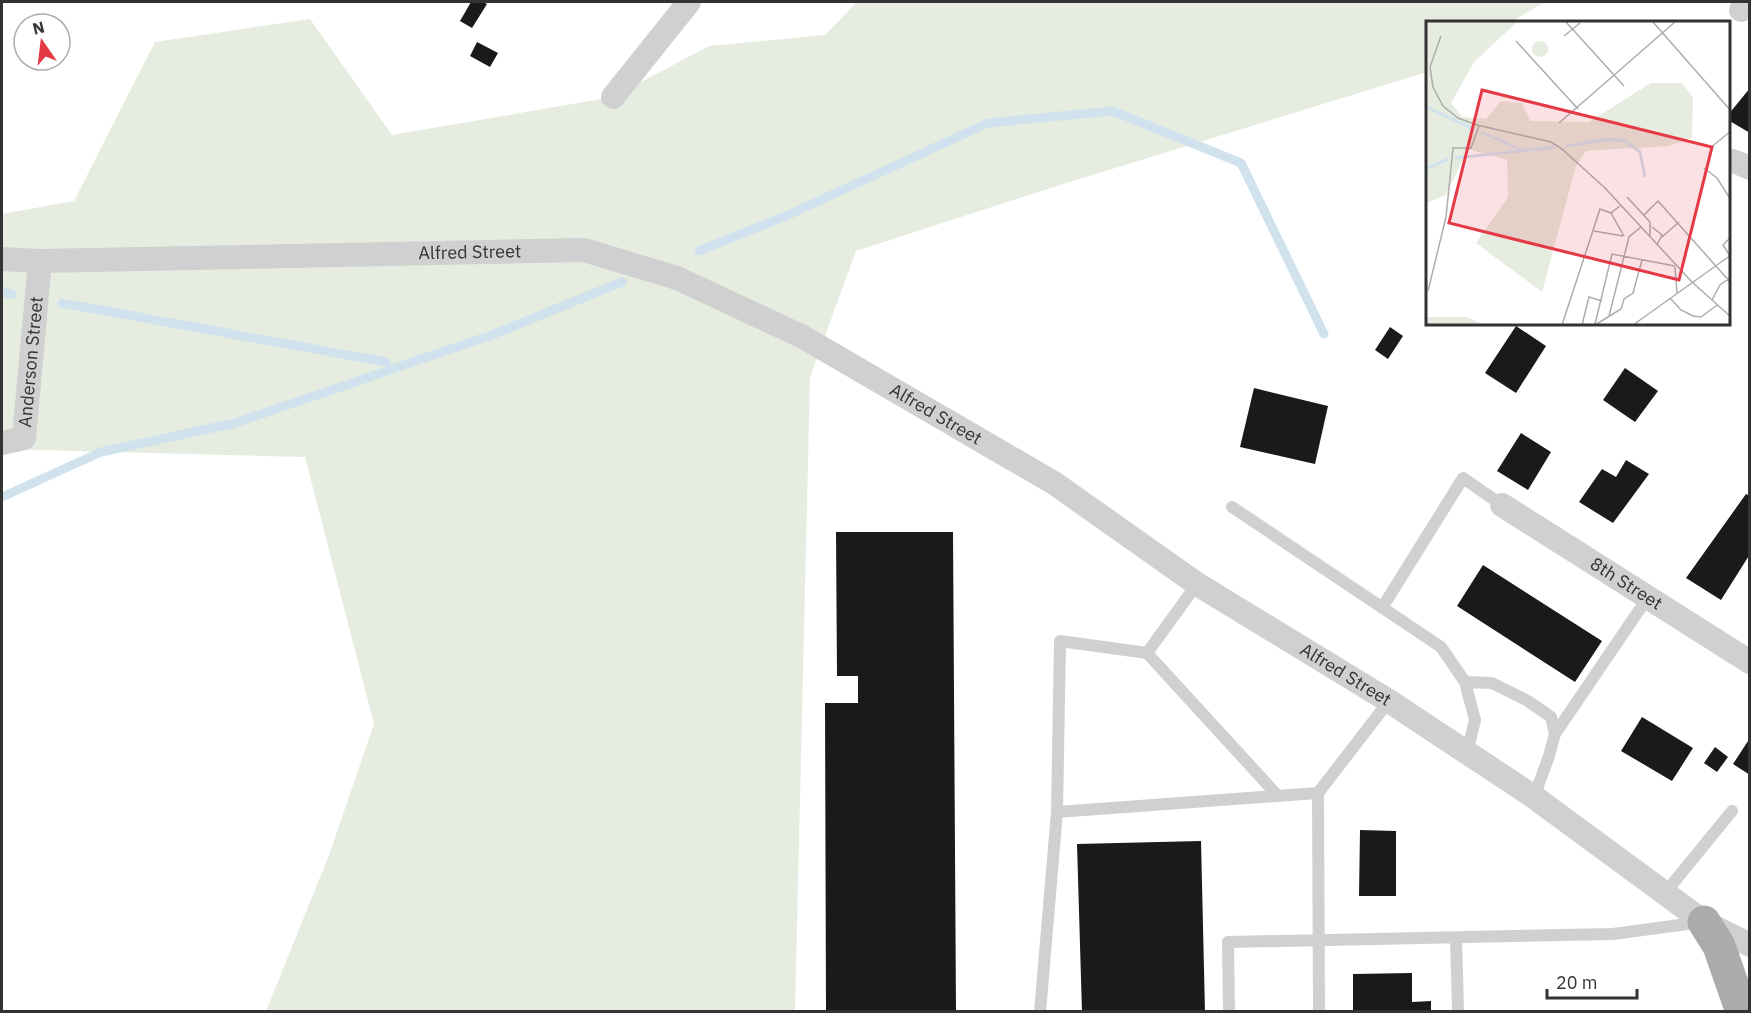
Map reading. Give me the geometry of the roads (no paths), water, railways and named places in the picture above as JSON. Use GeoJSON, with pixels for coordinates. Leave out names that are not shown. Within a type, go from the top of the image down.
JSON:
{"type":"FeatureCollection","features":[{"type":"Feature","properties":{"kind":"main road"},"geometry":{"type":"LineString","coordinates":[[1704,922],[1719,946],[1742,1011]]}},
{"type":"Feature","properties":{"kind":"street"},"geometry":{"type":"LineString","coordinates":[[613,97],[689,2]]}},
{"type":"Feature","properties":{"kind":"street","name":"Alfred Street"},"geometry":{"type":"LineString","coordinates":[[2,259],[39,261],[584,250],[677,278],[803,337],[1054,483],[1197,584],[1389,701],[1534,797],[1704,922],[1749,945]]}},
{"type":"Feature","properties":{"kind":"street","name":"Anderson Street"},"geometry":{"type":"LineString","coordinates":[[2,443],[24,438],[39,261]]}},
{"type":"Feature","properties":{"kind":"street","name":"8th Street"},"geometry":{"type":"LineString","coordinates":[[1502,505],[1749,662]]}},
{"type":"Feature","properties":{"kind":"lane"},"geometry":{"type":"LineString","coordinates":[[1383,608],[1463,478],[1502,505]]}},
{"type":"Feature","properties":{"kind":"lane"},"geometry":{"type":"LineString","coordinates":[[1232,507],[1441,647],[1465,682],[1475,720],[1467,753]]}},
{"type":"Feature","properties":{"kind":"lane"},"geometry":{"type":"LineString","coordinates":[[1147,653],[1197,584]]}},
{"type":"Feature","properties":{"kind":"lane"},"geometry":{"type":"LineString","coordinates":[[1534,797],[1555,734],[1648,597]]}},
{"type":"Feature","properties":{"kind":"lane"},"geometry":{"type":"LineString","coordinates":[[1040,1011],[1057,812],[1060,641],[1147,653],[1278,796]]}},
{"type":"Feature","properties":{"kind":"lane"},"geometry":{"type":"LineString","coordinates":[[1465,682],[1492,683],[1528,701],[1551,717],[1555,734]]}},
{"type":"Feature","properties":{"kind":"lane"},"geometry":{"type":"LineString","coordinates":[[1319,1011],[1317,793],[1389,701]]}},
{"type":"Feature","properties":{"kind":"lane"},"geometry":{"type":"LineString","coordinates":[[1057,812],[1317,793]]}},
{"type":"Feature","properties":{"kind":"lane"},"geometry":{"type":"LineString","coordinates":[[1665,893],[1732,811]]}},
{"type":"Feature","properties":{"kind":"lane"},"geometry":{"type":"LineString","coordinates":[[1229,1011],[1228,942],[1613,934],[1704,922]]}},
{"type":"Feature","properties":{"kind":"lane"},"geometry":{"type":"LineString","coordinates":[[1456,937],[1458,1011]]}},
{"type":"Feature","properties":{"kind":"waterway"},"geometry":{"type":"LineString","coordinates":[[699,251],[788,215],[988,123],[1113,111],[1241,163],[1324,334]]}},
{"type":"Feature","properties":{"kind":"waterway"},"geometry":{"type":"LineString","coordinates":[[2,497],[101,452],[235,423],[489,336],[622,282]]}},
{"type":"Feature","properties":{"kind":"waterway"},"geometry":{"type":"LineString","coordinates":[[2,292],[12,294]]}},
{"type":"Feature","properties":{"kind":"waterway"},"geometry":{"type":"LineString","coordinates":[[62,303],[386,362]]}}]}
